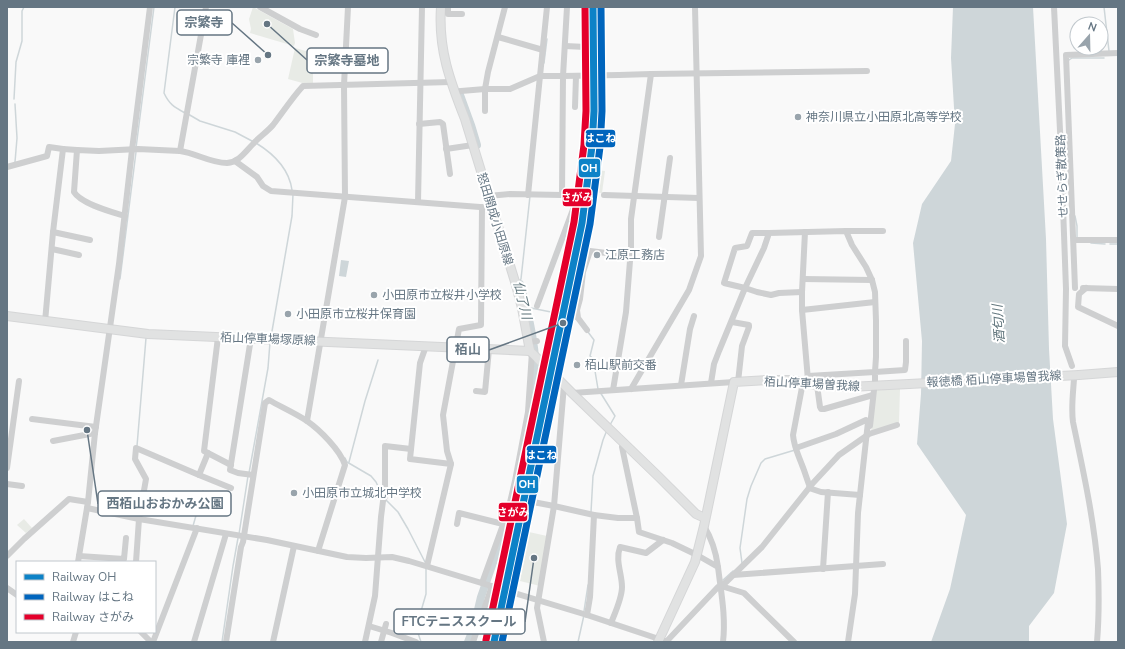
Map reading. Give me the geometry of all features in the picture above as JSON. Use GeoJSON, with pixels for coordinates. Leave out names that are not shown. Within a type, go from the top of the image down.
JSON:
{"type":"FeatureCollection","features":[{"type":"Feature","properties":{"kind":"main road","name":"怒田開成小田原線"},"geometry":{"type":"LineString","coordinates":[[445,12],[441,37],[443,52],[451,82],[457,92],[473,145],[491,196],[493,208],[517,288],[532,346]]}},
{"type":"Feature","properties":{"kind":"main road","name":"栢山停車場塚原線"},"geometry":{"type":"LineString","coordinates":[[7,316],[148,334],[455,348],[489,349],[532,346]]}},
{"type":"Feature","properties":{"kind":"main road"},"geometry":{"type":"LineString","coordinates":[[532,346],[538,358],[564,385],[704,522]]}},
{"type":"Feature","properties":{"kind":"main road"},"geometry":{"type":"LineString","coordinates":[[1076,377],[1118,372]]}},
{"type":"Feature","properties":{"kind":"main road","name":"報徳橋 栢山停車場曽我線"},"geometry":{"type":"LineString","coordinates":[[909,384],[1076,377]]}},
{"type":"Feature","properties":{"kind":"main road","name":"栢山停車場曽我線"},"geometry":{"type":"LineString","coordinates":[[736,382],[783,380],[809,381],[849,388],[909,384]]}},
{"type":"Feature","properties":{"kind":"main road"},"geometry":{"type":"LineString","coordinates":[[664,641],[697,555],[736,382]]}},
{"type":"Feature","properties":{"kind":"street"},"geometry":{"type":"LineString","coordinates":[[126,538],[124,559],[78,559],[88,505],[96,430],[135,149],[150,7]]}},
{"type":"Feature","properties":{"kind":"street"},"geometry":{"type":"LineString","coordinates":[[180,150],[206,7]]}},
{"type":"Feature","properties":{"kind":"street"},"geometry":{"type":"LineString","coordinates":[[260,7],[300,29],[316,35]]}},
{"type":"Feature","properties":{"kind":"street"},"geometry":{"type":"LineString","coordinates":[[308,419],[344,197],[344,85],[348,7]]}},
{"type":"Feature","properties":{"kind":"street"},"geometry":{"type":"LineString","coordinates":[[418,202],[419,124],[417,113],[420,84],[422,7]]}},
{"type":"Feature","properties":{"kind":"street"},"geometry":{"type":"LineString","coordinates":[[485,111],[485,89],[488,72],[505,7]]}},
{"type":"Feature","properties":{"kind":"street"},"geometry":{"type":"LineString","coordinates":[[528,194],[547,7]]}},
{"type":"Feature","properties":{"kind":"street"},"geometry":{"type":"LineString","coordinates":[[562,195],[564,76],[568,7]]}},
{"type":"Feature","properties":{"kind":"street"},"geometry":{"type":"LineString","coordinates":[[631,389],[689,290],[701,256],[695,7]]}},
{"type":"Feature","properties":{"kind":"street","name":"せせらぎ散策路"},"geometry":{"type":"LineString","coordinates":[[1054,7],[1066,289],[1065,346],[1072,366]]}},
{"type":"Feature","properties":{"kind":"street"},"geometry":{"type":"LineString","coordinates":[[445,12],[462,14]]}},
{"type":"Feature","properties":{"kind":"street"},"geometry":{"type":"LineString","coordinates":[[498,37],[543,50]]}},
{"type":"Feature","properties":{"kind":"street"},"geometry":{"type":"LineString","coordinates":[[565,46],[586,47]]}},
{"type":"Feature","properties":{"kind":"street"},"geometry":{"type":"LineString","coordinates":[[1075,288],[1076,259],[1066,55],[1118,53]]}},
{"type":"Feature","properties":{"kind":"street"},"geometry":{"type":"LineString","coordinates":[[457,92],[485,89],[510,89],[540,76],[867,70]]}},
{"type":"Feature","properties":{"kind":"street"},"geometry":{"type":"LineString","coordinates":[[613,390],[626,312],[631,256],[631,219],[652,74]]}},
{"type":"Feature","properties":{"kind":"street"},"geometry":{"type":"LineString","coordinates":[[575,107],[576,76]]}},
{"type":"Feature","properties":{"kind":"street"},"geometry":{"type":"LineString","coordinates":[[7,167],[47,156],[49,147],[99,151],[135,149],[180,150],[208,160],[227,163],[239,159],[254,142],[272,126],[303,86],[451,82]]}},
{"type":"Feature","properties":{"kind":"street"},"geometry":{"type":"LineString","coordinates":[[419,124],[440,122],[443,124],[450,174]]}},
{"type":"Feature","properties":{"kind":"street"},"geometry":{"type":"LineString","coordinates":[[446,149],[473,145]]}},
{"type":"Feature","properties":{"kind":"street"},"geometry":{"type":"LineString","coordinates":[[45,322],[53,232],[63,149]]}},
{"type":"Feature","properties":{"kind":"street"},"geometry":{"type":"LineString","coordinates":[[77,150],[74,192],[76,197],[125,216]]}},
{"type":"Feature","properties":{"kind":"street"},"geometry":{"type":"LineString","coordinates":[[659,236],[670,158]]}},
{"type":"Feature","properties":{"kind":"street"},"geometry":{"type":"LineString","coordinates":[[234,161],[257,177],[263,186],[271,191],[493,208]]}},
{"type":"Feature","properties":{"kind":"street"},"geometry":{"type":"LineString","coordinates":[[491,196],[528,194],[580,196],[536,306]]}},
{"type":"Feature","properties":{"kind":"street"},"geometry":{"type":"LineString","coordinates":[[604,195],[699,198]]}},
{"type":"Feature","properties":{"kind":"street"},"geometry":{"type":"LineString","coordinates":[[424,565],[451,464],[447,451],[444,415],[459,329],[481,325],[482,207]]}},
{"type":"Feature","properties":{"kind":"street"},"geometry":{"type":"LineString","coordinates":[[846,231],[852,245],[866,267],[872,280],[875,292],[876,357],[874,382]]}},
{"type":"Feature","properties":{"kind":"street"},"geometry":{"type":"LineString","coordinates":[[802,292],[779,293],[771,295],[724,283],[735,248],[747,246],[752,233],[883,231]]}},
{"type":"Feature","properties":{"kind":"street"},"geometry":{"type":"LineString","coordinates":[[53,232],[90,240]]}},
{"type":"Feature","properties":{"kind":"street"},"geometry":{"type":"LineString","coordinates":[[805,232],[802,310],[809,381],[820,407],[821,409],[824,409],[874,393],[858,513],[855,594],[848,642]]}},
{"type":"Feature","properties":{"kind":"street"},"geometry":{"type":"LineString","coordinates":[[711,383],[714,364],[719,350],[745,288],[764,248],[769,233]]}},
{"type":"Feature","properties":{"kind":"street"},"geometry":{"type":"LineString","coordinates":[[1074,240],[1108,243],[1118,240]]}},
{"type":"Feature","properties":{"kind":"street"},"geometry":{"type":"LineString","coordinates":[[52,249],[79,255]]}},
{"type":"Feature","properties":{"kind":"street"},"geometry":{"type":"LineString","coordinates":[[588,330],[578,318],[577,310],[580,299],[583,272],[590,251],[631,256]]}},
{"type":"Feature","properties":{"kind":"street"},"geometry":{"type":"LineString","coordinates":[[802,279],[872,280]]}},
{"type":"Feature","properties":{"kind":"street"},"geometry":{"type":"LineString","coordinates":[[1086,288],[1079,294],[1078,308],[1118,326]]}},
{"type":"Feature","properties":{"kind":"street"},"geometry":{"type":"LineString","coordinates":[[1066,289],[1118,288]]}},
{"type":"Feature","properties":{"kind":"street"},"geometry":{"type":"LineString","coordinates":[[802,310],[875,302]]}},
{"type":"Feature","properties":{"kind":"street"},"geometry":{"type":"LineString","coordinates":[[681,385],[690,329],[694,316]]}},
{"type":"Feature","properties":{"kind":"street"},"geometry":{"type":"LineString","coordinates":[[572,393],[736,382],[742,346],[749,325],[732,322]]}},
{"type":"Feature","properties":{"kind":"street"},"geometry":{"type":"LineString","coordinates":[[218,337],[204,451],[231,465]]}},
{"type":"Feature","properties":{"kind":"street"},"geometry":{"type":"LineString","coordinates":[[251,338],[230,470],[246,475],[253,475]]}},
{"type":"Feature","properties":{"kind":"street"},"geometry":{"type":"LineString","coordinates":[[809,381],[875,372],[905,370],[906,341]]}},
{"type":"Feature","properties":{"kind":"street"},"geometry":{"type":"LineString","coordinates":[[426,346],[420,363],[410,459],[451,464]]}},
{"type":"Feature","properties":{"kind":"street"},"geometry":{"type":"LineString","coordinates":[[482,583],[508,511],[526,428],[529,405],[532,346]]}},
{"type":"Feature","properties":{"kind":"street"},"geometry":{"type":"LineString","coordinates":[[476,391],[486,392],[489,349]]}},
{"type":"Feature","properties":{"kind":"street"},"geometry":{"type":"LineString","coordinates":[[1076,377],[1072,386],[1073,422],[1089,503],[1098,568],[1099,592],[1097,642]]}},
{"type":"Feature","properties":{"kind":"street"},"geometry":{"type":"LineString","coordinates":[[7,468],[9,432],[19,381]]}},
{"type":"Feature","properties":{"kind":"street"},"geometry":{"type":"LineString","coordinates":[[809,381],[793,435],[793,442],[810,487],[815,490],[860,495]]}},
{"type":"Feature","properties":{"kind":"street"},"geometry":{"type":"LineString","coordinates":[[544,642],[537,608],[554,506],[564,385]]}},
{"type":"Feature","properties":{"kind":"street"},"geometry":{"type":"LineString","coordinates":[[226,642],[265,403],[269,400],[308,419],[337,450],[345,465],[318,551]]}},
{"type":"Feature","properties":{"kind":"street"},"geometry":{"type":"LineString","coordinates":[[32,419],[96,430]]}},
{"type":"Feature","properties":{"kind":"street"},"geometry":{"type":"LineString","coordinates":[[796,448],[836,434],[866,420],[870,422]]}},
{"type":"Feature","properties":{"kind":"street"},"geometry":{"type":"LineString","coordinates":[[7,556],[69,499],[139,519],[267,540],[347,557],[399,558],[587,615],[664,641],[721,584],[723,585],[762,547],[810,487],[839,455],[868,435],[897,425]]}},
{"type":"Feature","properties":{"kind":"street"},"geometry":{"type":"LineString","coordinates":[[53,441],[96,430]]}},
{"type":"Feature","properties":{"kind":"street"},"geometry":{"type":"LineString","coordinates":[[624,444],[622,447],[640,532],[697,555],[718,567]]}},
{"type":"Feature","properties":{"kind":"street"},"geometry":{"type":"LineString","coordinates":[[365,642],[375,596],[379,557],[384,499],[385,446],[411,449]]}},
{"type":"Feature","properties":{"kind":"street"},"geometry":{"type":"LineString","coordinates":[[136,561],[139,519],[146,479],[135,459],[136,448],[231,488]]}},
{"type":"Feature","properties":{"kind":"street"},"geometry":{"type":"LineString","coordinates":[[199,475],[208,453]]}},
{"type":"Feature","properties":{"kind":"street"},"geometry":{"type":"LineString","coordinates":[[7,484],[22,486]]}},
{"type":"Feature","properties":{"kind":"street"},"geometry":{"type":"LineString","coordinates":[[824,569],[828,492]]}},
{"type":"Feature","properties":{"kind":"street"},"geometry":{"type":"LineString","coordinates":[[523,546],[531,503],[535,502],[594,515],[618,518],[636,518]]}},
{"type":"Feature","properties":{"kind":"street"},"geometry":{"type":"LineString","coordinates":[[457,524],[459,513],[503,524]]}},
{"type":"Feature","properties":{"kind":"street"},"geometry":{"type":"LineString","coordinates":[[587,615],[590,597],[594,515]]}},
{"type":"Feature","properties":{"kind":"street"},"geometry":{"type":"LineString","coordinates":[[704,522],[715,550],[721,584],[724,628],[722,642]]}},
{"type":"Feature","properties":{"kind":"street"},"geometry":{"type":"LineString","coordinates":[[156,632],[197,528]]}},
{"type":"Feature","properties":{"kind":"street"},"geometry":{"type":"LineString","coordinates":[[194,642],[226,534]]}},
{"type":"Feature","properties":{"kind":"street"},"geometry":{"type":"LineString","coordinates":[[612,623],[622,592],[618,558],[618,551],[620,547],[646,553],[663,540]]}},
{"type":"Feature","properties":{"kind":"street"},"geometry":{"type":"LineString","coordinates":[[273,642],[294,546]]}},
{"type":"Feature","properties":{"kind":"street"},"geometry":{"type":"LineString","coordinates":[[733,575],[882,564]]}},
{"type":"Feature","properties":{"kind":"street"},"geometry":{"type":"LineString","coordinates":[[721,584],[744,593],[794,642]]}},
{"type":"Feature","properties":{"kind":"street"},"geometry":{"type":"LineString","coordinates":[[473,642],[491,586]]}},
{"type":"Feature","properties":{"kind":"street"},"geometry":{"type":"LineString","coordinates":[[7,588],[16,594]]}},
{"type":"Feature","properties":{"kind":"street"},"geometry":{"type":"LineString","coordinates":[[368,626],[385,627],[399,639],[416,642]]}},
{"type":"Feature","properties":{"kind":"street"},"geometry":{"type":"LineString","coordinates":[[381,642],[385,627]]}},
{"type":"Feature","properties":{"kind":"street"},"geometry":{"type":"LineString","coordinates":[[141,633],[152,642]]}},
{"type":"Feature","properties":{"kind":"shaded area"},"geometry":{"type":"Polygon","coordinates":[[[253,7],[293,29],[294,46],[250,33],[251,29],[249,19],[253,7]]]}},
{"type":"Feature","properties":{"kind":"shaded area"},"geometry":{"type":"Polygon","coordinates":[[[295,48],[313,53],[313,84],[306,84],[288,79],[295,48]]]}},
{"type":"Feature","properties":{"kind":"shaded area"},"geometry":{"type":"Polygon","coordinates":[[[596,170],[605,171],[602,193],[594,192],[596,170]]]}},
{"type":"Feature","properties":{"kind":"shaded area"},"geometry":{"type":"Polygon","coordinates":[[[900,389],[899,423],[871,432],[876,390],[900,389]]]}},
{"type":"Feature","properties":{"kind":"shaded area"},"geometry":{"type":"Polygon","coordinates":[[[24,519],[32,528],[26,533],[17,525],[24,519]]]}},
{"type":"Feature","properties":{"kind":"shaded area"},"geometry":{"type":"Polygon","coordinates":[[[529,532],[547,536],[540,586],[520,581],[529,532]]]}},
{"type":"Feature","properties":{"kind":"water","name":"酒匂川"},"geometry":{"type":"Polygon","coordinates":[[[953,7],[1033,7],[1046,239],[1049,349],[1053,419],[1067,524],[1054,593],[1029,626],[1029,642],[931,642],[950,589],[966,515],[917,444],[921,394],[922,341],[913,243],[922,204],[951,161],[955,124],[951,58],[953,7]]]}},
{"type":"Feature","properties":{"kind":"water"},"geometry":{"type":"Polygon","coordinates":[[[341,260],[349,261],[346,277],[339,276],[341,260]]]}},
{"type":"Feature","properties":{"kind":"waterway"},"geometry":{"type":"LineString","coordinates":[[14,99],[16,62],[22,41],[22,11],[24,7]]}},
{"type":"Feature","properties":{"kind":"waterway"},"geometry":{"type":"LineString","coordinates":[[136,148],[154,7]]}},
{"type":"Feature","properties":{"kind":"waterway"},"geometry":{"type":"LineString","coordinates":[[175,7],[164,93],[172,105],[185,113]]}},
{"type":"Feature","properties":{"kind":"waterway"},"geometry":{"type":"LineString","coordinates":[[1104,7],[1105,16]]}},
{"type":"Feature","properties":{"kind":"waterway"},"geometry":{"type":"LineString","coordinates":[[544,63],[547,39]]}},
{"type":"Feature","properties":{"kind":"waterway"},"geometry":{"type":"LineString","coordinates":[[1069,60],[1072,58],[1104,58]]}},
{"type":"Feature","properties":{"kind":"waterway","name":"仙了川"},"geometry":{"type":"LineString","coordinates":[[459,92],[477,145]]}},
{"type":"Feature","properties":{"kind":"waterway"},"geometry":{"type":"LineString","coordinates":[[15,104],[17,138],[15,162]]}},
{"type":"Feature","properties":{"kind":"waterway"},"geometry":{"type":"LineString","coordinates":[[188,114],[200,121],[235,132],[252,141]]}},
{"type":"Feature","properties":{"kind":"waterway"},"geometry":{"type":"LineString","coordinates":[[256,143],[280,162],[288,175],[292,190]]}},
{"type":"Feature","properties":{"kind":"waterway"},"geometry":{"type":"LineString","coordinates":[[120,279],[136,152]]}},
{"type":"Feature","properties":{"kind":"waterway"},"geometry":{"type":"LineString","coordinates":[[271,337],[292,216],[293,194]]}},
{"type":"Feature","properties":{"kind":"waterway"},"geometry":{"type":"LineString","coordinates":[[519,281],[521,279],[530,196]]}},
{"type":"Feature","properties":{"kind":"waterway"},"geometry":{"type":"LineString","coordinates":[[1075,216],[1077,237]]}},
{"type":"Feature","properties":{"kind":"waterway"},"geometry":{"type":"LineString","coordinates":[[1091,243],[1105,244]]}},
{"type":"Feature","properties":{"kind":"waterway"},"geometry":{"type":"LineString","coordinates":[[1110,244],[1118,244]]}},
{"type":"Feature","properties":{"kind":"waterway","name":"仙了川"},"geometry":{"type":"LineString","coordinates":[[468,642],[474,627],[481,597],[520,481],[530,430],[535,357],[533,339],[520,284]]}},
{"type":"Feature","properties":{"kind":"waterway"},"geometry":{"type":"LineString","coordinates":[[526,307],[561,314]]}},
{"type":"Feature","properties":{"kind":"waterway"},"geometry":{"type":"LineString","coordinates":[[566,315],[576,319]]}},
{"type":"Feature","properties":{"kind":"waterway"},"geometry":{"type":"LineString","coordinates":[[588,332],[594,340],[590,356],[595,360],[598,389]]}},
{"type":"Feature","properties":{"kind":"waterway"},"geometry":{"type":"LineString","coordinates":[[137,446],[146,338]]}},
{"type":"Feature","properties":{"kind":"waterway"},"geometry":{"type":"LineString","coordinates":[[249,473],[268,368],[270,342]]}},
{"type":"Feature","properties":{"kind":"waterway"},"geometry":{"type":"LineString","coordinates":[[349,462],[365,401],[378,360]]}},
{"type":"Feature","properties":{"kind":"waterway"},"geometry":{"type":"LineString","coordinates":[[600,392],[615,416],[610,425]]}},
{"type":"Feature","properties":{"kind":"waterway"},"geometry":{"type":"LineString","coordinates":[[591,512],[593,476],[607,430]]}},
{"type":"Feature","properties":{"kind":"waterway"},"geometry":{"type":"LineString","coordinates":[[742,563],[740,548],[747,499],[761,463],[765,459],[795,450]]}},
{"type":"Feature","properties":{"kind":"waterway"},"geometry":{"type":"LineString","coordinates":[[345,458],[347,462],[371,476],[376,482],[382,495]]}},
{"type":"Feature","properties":{"kind":"waterway"},"geometry":{"type":"LineString","coordinates":[[239,534],[248,476]]}},
{"type":"Feature","properties":{"kind":"waterway"},"geometry":{"type":"LineString","coordinates":[[193,526],[203,491]]}},
{"type":"Feature","properties":{"kind":"waterway"},"geometry":{"type":"LineString","coordinates":[[386,500],[398,512],[425,562]]}},
{"type":"Feature","properties":{"kind":"waterway"},"geometry":{"type":"LineString","coordinates":[[222,642],[238,538]]}},
{"type":"Feature","properties":{"kind":"waterway"},"geometry":{"type":"LineString","coordinates":[[421,642],[417,630],[426,594],[426,568]]}},
{"type":"Feature","properties":{"kind":"waterway"},"geometry":{"type":"LineString","coordinates":[[723,580],[733,571]]}},
{"type":"Feature","properties":{"kind":"waterway"},"geometry":{"type":"LineString","coordinates":[[584,611],[588,585]]}},
{"type":"Feature","properties":{"kind":"waterway"},"geometry":{"type":"LineString","coordinates":[[578,642],[584,615]]}},
{"type":"Feature","properties":{"kind":"rail line","name":"さがみ"},"geometry":{"type":"LineString","coordinates":[[486,640],[574,222],[584,145],[586,111],[585,7]]}},
{"type":"Feature","properties":{"kind":"rail line","name":"OH"},"geometry":{"type":"LineString","coordinates":[[494,642],[582,223],[592,146],[594,111],[593,7]]}},
{"type":"Feature","properties":{"kind":"rail line","name":"はこね"},"geometry":{"type":"LineString","coordinates":[[502,642],[590,224],[600,147],[602,111],[601,7]]}},
{"type":"Feature","properties":{"kind":"place","name":"宗繁寺墓地"},"geometry":{"type":"Point","coordinates":[267,24]}},
{"type":"Feature","properties":{"kind":"place","name":"宗繁寺"},"geometry":{"type":"Point","coordinates":[268,55]}},
{"type":"Feature","properties":{"kind":"place","name":"宗繁寺 庫裡"},"geometry":{"type":"Point","coordinates":[258,60]}},
{"type":"Feature","properties":{"kind":"place","name":"神奈川県立小田原北高等学校"},"geometry":{"type":"Point","coordinates":[798,117]}},
{"type":"Feature","properties":{"kind":"place","name":"江原工務店"},"geometry":{"type":"Point","coordinates":[597,255]}},
{"type":"Feature","properties":{"kind":"place","name":"小田原市立桜井小学校"},"geometry":{"type":"Point","coordinates":[374,295]}},
{"type":"Feature","properties":{"kind":"place","name":"小田原市立桜井保育園"},"geometry":{"type":"Point","coordinates":[288,314]}},
{"type":"Feature","properties":{"kind":"place","name":"栢山"},"geometry":{"type":"Point","coordinates":[563,323]}},
{"type":"Feature","properties":{"kind":"place","name":"栢山駅前交番"},"geometry":{"type":"Point","coordinates":[577,365]}},
{"type":"Feature","properties":{"kind":"place","name":"西栢山おおかみ公園"},"geometry":{"type":"Point","coordinates":[87,430]}},
{"type":"Feature","properties":{"kind":"place","name":"小田原市立城北中学校"},"geometry":{"type":"Point","coordinates":[294,493]}},
{"type":"Feature","properties":{"kind":"place","name":"FTCテニススクール"},"geometry":{"type":"Point","coordinates":[534,558]}}]}
